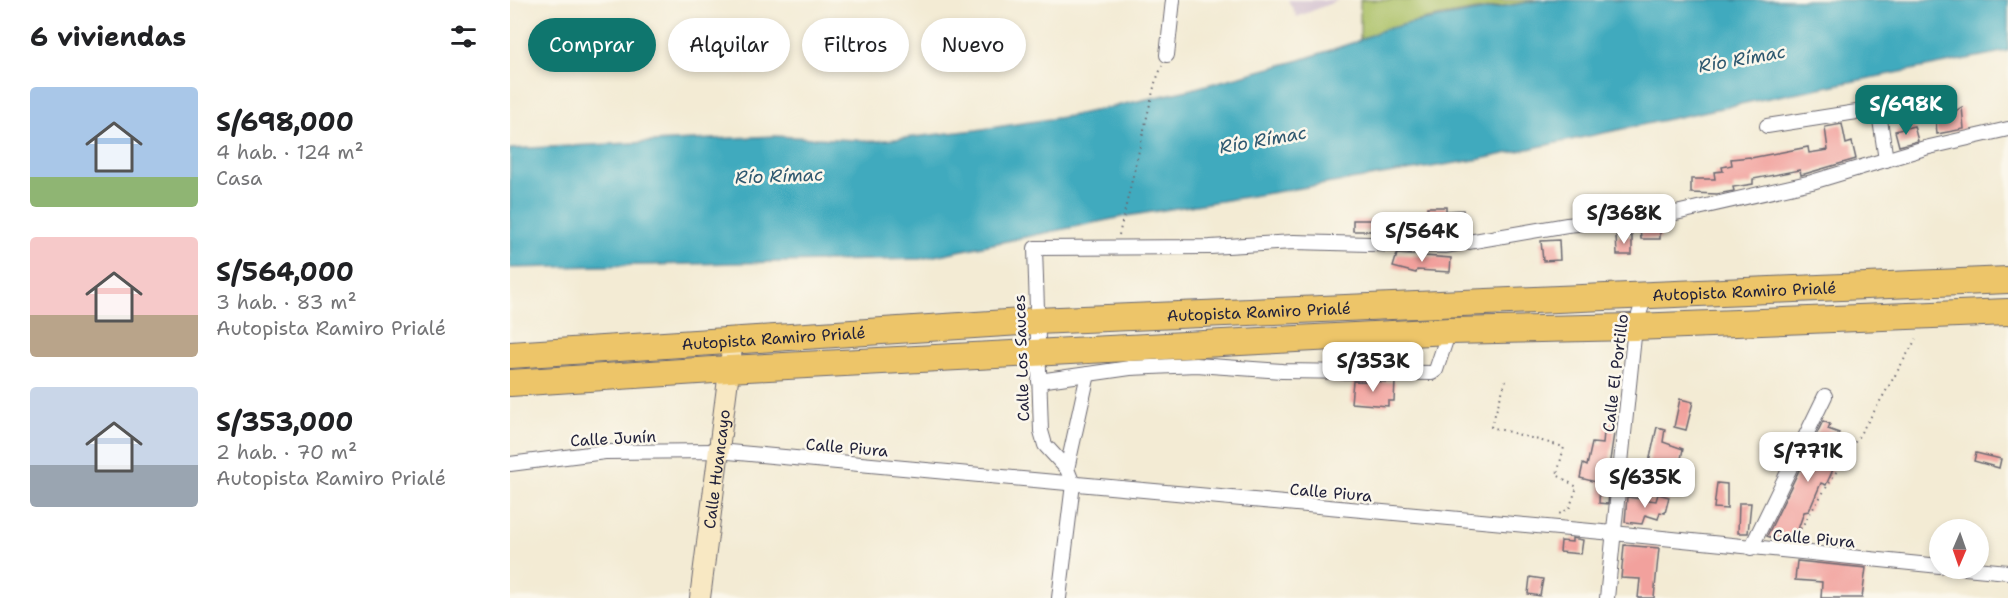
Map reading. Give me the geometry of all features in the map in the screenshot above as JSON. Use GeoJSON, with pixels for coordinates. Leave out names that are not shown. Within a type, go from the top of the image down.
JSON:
{"type":"FeatureCollection","features":[{"type":"Feature","properties":{"kind":"highway","name":"Autopista Ramiro Prialé"},"geometry":{"type":"LineString","coordinates":[[510,355],[1036,321],[2008,280]]}},
{"type":"Feature","properties":{"kind":"highway","name":"Autopista Ramiro Prialé"},"geometry":{"type":"LineString","coordinates":[[510,384],[729,369],[1449,331],[1635,327],[2008,312]]}},
{"type":"Feature","properties":{"kind":"street"},"geometry":{"type":"LineString","coordinates":[[1167,55],[1173,0]]}},
{"type":"Feature","properties":{"kind":"street"},"geometry":{"type":"LineString","coordinates":[[1767,126],[1876,109],[1879,113],[1886,160],[1925,148],[2008,129]]}},
{"type":"Feature","properties":{"kind":"street","name":"Calle Los Sauces"},"geometry":{"type":"LineString","coordinates":[[1059,598],[1072,484],[1067,469],[1045,445],[1041,431],[1034,250],[1036,248],[1210,247],[1294,242],[1445,246],[1567,225],[1667,215],[1812,182],[1886,160]]}},
{"type":"Feature","properties":{"kind":"street","name":"Calle El Portillo"},"geometry":{"type":"LineString","coordinates":[[1607,598],[1635,327],[1645,296]]}},
{"type":"Feature","properties":{"kind":"street"},"geometry":{"type":"LineString","coordinates":[[1039,381],[1130,368],[1196,365],[1282,371],[1432,373],[1436,370],[1449,331]]}},
{"type":"Feature","properties":{"kind":"street","name":"Calle Huancayo"},"geometry":{"type":"LineString","coordinates":[[700,598],[732,340]]}},
{"type":"Feature","properties":{"kind":"street"},"geometry":{"type":"LineString","coordinates":[[1067,469],[1088,374]]}},
{"type":"Feature","properties":{"kind":"street"},"geometry":{"type":"LineString","coordinates":[[1751,548],[1825,396]]}},
{"type":"Feature","properties":{"kind":"street","name":"Calle Piura"},"geometry":{"type":"LineString","coordinates":[[718,451],[1613,533],[1929,565]]}},
{"type":"Feature","properties":{"kind":"street","name":"Calle Junín"},"geometry":{"type":"LineString","coordinates":[[510,464],[605,452],[718,451]]}},
{"type":"Feature","properties":{"kind":"street"},"geometry":{"type":"LineString","coordinates":[[1989,570],[2008,572]]}},
{"type":"Feature","properties":{"kind":"path"},"geometry":{"type":"LineString","coordinates":[[1120,229],[1155,83],[1167,55]]}},
{"type":"Feature","properties":{"kind":"path"},"geometry":{"type":"LineString","coordinates":[[1786,552],[1875,410],[1916,339]]}},
{"type":"Feature","properties":{"kind":"path"},"geometry":{"type":"LineString","coordinates":[[1506,380],[1491,427],[1564,447],[1557,475],[1577,487],[1569,509],[1547,519],[1542,528]]}},
{"type":"Feature","properties":{"kind":"shaded area"},"geometry":{"type":"Polygon","coordinates":[[[1288,0],[1339,0],[1297,17],[1288,0]]]}},
{"type":"Feature","properties":{"kind":"green space"},"geometry":{"type":"Polygon","coordinates":[[[1360,0],[1540,0],[1425,19],[1360,40],[1360,0]]]}},
{"type":"Feature","properties":{"kind":"water","name":"Río Rímac"},"geometry":{"type":"Polygon","coordinates":[[[1540,0],[2008,0],[2008,51],[1759,100],[1481,159],[1127,216],[920,259],[510,268],[510,149],[774,136],[877,141],[976,130],[1070,116],[1188,90],[1300,60],[1355,42],[1382,30],[1540,0]]]}},
{"type":"Feature","properties":{"kind":"building"},"geometry":{"type":"Polygon","coordinates":[[[1962,107],[1964,129],[1937,134],[1936,123],[1962,107]]]}},
{"type":"Feature","properties":{"kind":"building"},"geometry":{"type":"Polygon","coordinates":[[[1842,124],[1846,144],[1852,142],[1856,159],[1801,175],[1800,170],[1753,179],[1753,184],[1733,187],[1734,191],[1717,194],[1691,193],[1691,179],[1715,179],[1714,172],[1723,171],[1722,167],[1732,165],[1731,159],[1751,158],[1808,147],[1809,153],[1828,150],[1825,127],[1842,124]]]}},
{"type":"Feature","properties":{"kind":"building"},"geometry":{"type":"Polygon","coordinates":[[[1914,126],[1918,141],[1899,146],[1895,131],[1914,126]]]}},
{"type":"Feature","properties":{"kind":"building"},"geometry":{"type":"Polygon","coordinates":[[[1427,207],[1446,207],[1446,211],[1463,210],[1464,229],[1446,230],[1447,236],[1427,236],[1427,232],[1410,231],[1411,213],[1427,214],[1427,207]]]}},
{"type":"Feature","properties":{"kind":"building"},"geometry":{"type":"Polygon","coordinates":[[[1353,220],[1387,220],[1387,231],[1353,231],[1353,220]]]}},
{"type":"Feature","properties":{"kind":"building"},"geometry":{"type":"Polygon","coordinates":[[[1660,225],[1660,239],[1641,239],[1640,227],[1660,225]]]}},
{"type":"Feature","properties":{"kind":"building"},"geometry":{"type":"Polygon","coordinates":[[[1616,236],[1632,236],[1632,255],[1617,255],[1616,236]]]}},
{"type":"Feature","properties":{"kind":"building"},"geometry":{"type":"Polygon","coordinates":[[[1559,240],[1560,260],[1543,261],[1541,241],[1559,240]]]}},
{"type":"Feature","properties":{"kind":"building"},"geometry":{"type":"Polygon","coordinates":[[[1397,254],[1451,258],[1450,272],[1417,270],[1416,273],[1393,267],[1397,254]]]}},
{"type":"Feature","properties":{"kind":"building"},"geometry":{"type":"Polygon","coordinates":[[[1353,381],[1395,382],[1394,401],[1388,401],[1388,406],[1351,403],[1353,381]]]}},
{"type":"Feature","properties":{"kind":"building"},"geometry":{"type":"Polygon","coordinates":[[[1680,399],[1693,402],[1686,430],[1674,427],[1680,399]]]}},
{"type":"Feature","properties":{"kind":"building"},"geometry":{"type":"Polygon","coordinates":[[[1605,419],[1616,420],[1609,467],[1611,467],[1608,504],[1599,503],[1600,483],[1580,478],[1583,464],[1587,466],[1592,443],[1603,444],[1605,419]]]}},
{"type":"Feature","properties":{"kind":"building"},"geometry":{"type":"Polygon","coordinates":[[[1823,421],[1830,424],[1828,429],[1839,433],[1835,441],[1845,445],[1842,455],[1840,454],[1826,485],[1821,483],[1809,511],[1804,512],[1795,538],[1786,540],[1779,537],[1778,540],[1767,536],[1823,421]]]}},
{"type":"Feature","properties":{"kind":"building"},"geometry":{"type":"Polygon","coordinates":[[[1657,427],[1665,429],[1663,442],[1683,449],[1677,479],[1647,471],[1657,427]]]}},
{"type":"Feature","properties":{"kind":"building"},"geometry":{"type":"Polygon","coordinates":[[[1976,453],[2001,459],[1999,468],[1974,461],[1976,453]]]}},
{"type":"Feature","properties":{"kind":"building"},"geometry":{"type":"Polygon","coordinates":[[[1717,483],[1727,484],[1727,509],[1714,508],[1717,483]]]}},
{"type":"Feature","properties":{"kind":"building"},"geometry":{"type":"Polygon","coordinates":[[[1658,494],[1669,497],[1665,513],[1660,512],[1658,519],[1645,515],[1642,524],[1625,522],[1627,497],[1656,501],[1658,494]]]}},
{"type":"Feature","properties":{"kind":"building"},"geometry":{"type":"Polygon","coordinates":[[[1739,503],[1751,503],[1748,533],[1738,533],[1739,503]]]}},
{"type":"Feature","properties":{"kind":"building"},"geometry":{"type":"Polygon","coordinates":[[[1572,538],[1583,540],[1581,554],[1560,552],[1561,541],[1572,542],[1572,538]]]}},
{"type":"Feature","properties":{"kind":"building"},"geometry":{"type":"Polygon","coordinates":[[[1624,545],[1659,548],[1654,598],[1638,598],[1640,579],[1621,578],[1624,545]]]}},
{"type":"Feature","properties":{"kind":"building"},"geometry":{"type":"Polygon","coordinates":[[[1797,561],[1866,568],[1862,598],[1821,598],[1822,582],[1795,580],[1797,561]]]}},
{"type":"Feature","properties":{"kind":"building"},"geometry":{"type":"Polygon","coordinates":[[[1530,577],[1543,579],[1540,596],[1528,594],[1530,577]]]}}]}
